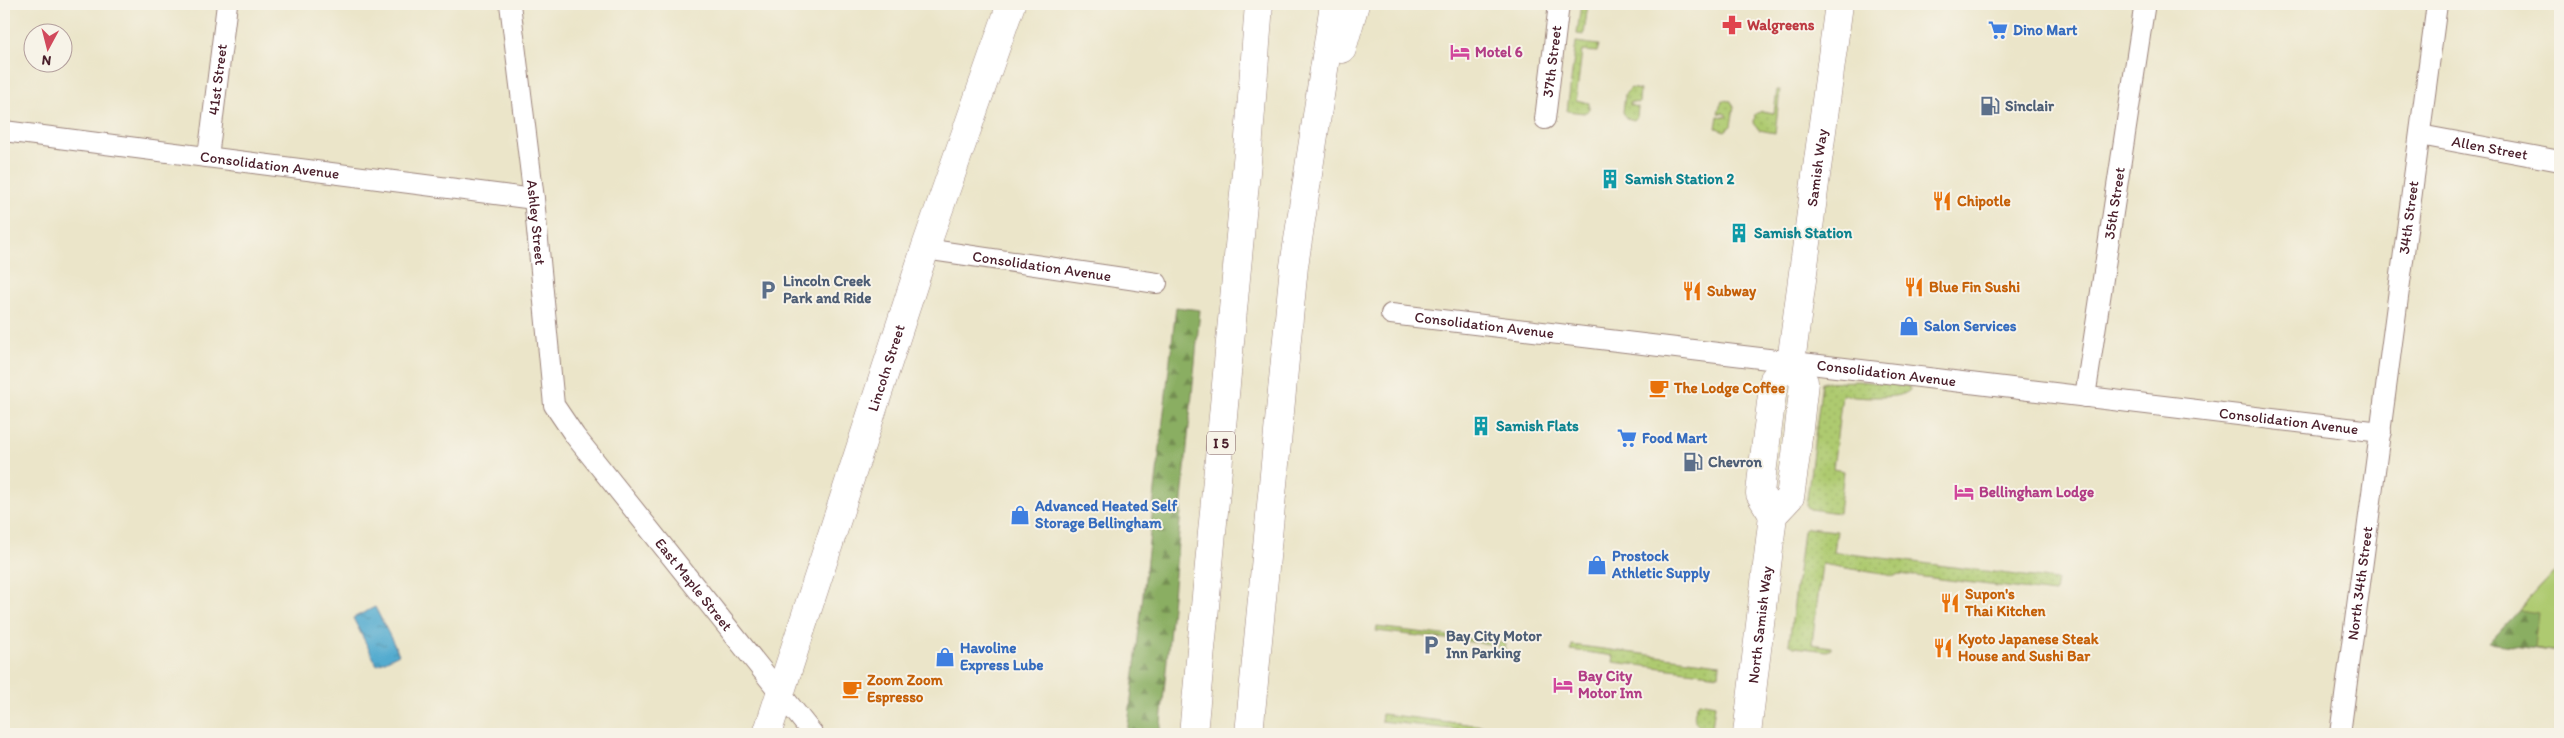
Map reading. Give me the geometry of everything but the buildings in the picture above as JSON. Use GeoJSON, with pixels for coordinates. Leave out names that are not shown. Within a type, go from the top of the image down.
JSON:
{"type":"FeatureCollection","features":[{"type":"Feature","properties":{"kind":"main road","name":"Lincoln Street"},"geometry":{"type":"LineString","coordinates":[[767,734],[779,692],[925,249],[1011,4]]}},
{"type":"Feature","properties":{"kind":"main road"},"geometry":{"type":"LineString","coordinates":[[1248,151],[1258,4]]}},
{"type":"Feature","properties":{"kind":"main road","name":"I 5"},"geometry":{"type":"LineString","coordinates":[[1193,734],[1248,151],[1263,45],[1273,4]]}},
{"type":"Feature","properties":{"kind":"main road"},"geometry":{"type":"LineString","coordinates":[[1249,734],[1294,266],[1334,4]]}},
{"type":"Feature","properties":{"kind":"main road"},"geometry":{"type":"LineString","coordinates":[[1294,266],[1339,58],[1355,4]]}},
{"type":"Feature","properties":{"kind":"main road","name":"Samish Way"},"geometry":{"type":"LineString","coordinates":[[1792,362],[1838,4]]}},
{"type":"Feature","properties":{"kind":"main road","name":"North Samish Way"},"geometry":{"type":"LineString","coordinates":[[1747,734],[1773,516],[1760,494],[1762,474],[1774,378],[1792,362]]}},
{"type":"Feature","properties":{"kind":"street","name":"41st Street"},"geometry":{"type":"LineString","coordinates":[[208,157],[228,4]]}},
{"type":"Feature","properties":{"kind":"street","name":"Ashley Street"},"geometry":{"type":"LineString","coordinates":[[510,4],[534,199],[554,405],[575,436]]}},
{"type":"Feature","properties":{"kind":"street","name":"37th Street"},"geometry":{"type":"LineString","coordinates":[[1546,119],[1559,4]]}},
{"type":"Feature","properties":{"kind":"street","name":"34th Street"},"geometry":{"type":"LineString","coordinates":[[2381,432],[2437,4]]}},
{"type":"Feature","properties":{"kind":"street","name":"35th Street"},"geometry":{"type":"LineString","coordinates":[[2085,397],[2144,9]]}},
{"type":"Feature","properties":{"kind":"street","name":"Consolidation Avenue"},"geometry":{"type":"LineString","coordinates":[[4,130],[534,199]]}},
{"type":"Feature","properties":{"kind":"street","name":"Allen Street"},"geometry":{"type":"LineString","coordinates":[[2420,135],[2560,161]]}},
{"type":"Feature","properties":{"kind":"street","name":"Consolidation Avenue"},"geometry":{"type":"LineString","coordinates":[[925,249],[1157,284]]}},
{"type":"Feature","properties":{"kind":"street","name":"Consolidation Avenue"},"geometry":{"type":"LineString","coordinates":[[1391,314],[2381,432]]}},
{"type":"Feature","properties":{"kind":"street","name":"North 34th Street"},"geometry":{"type":"LineString","coordinates":[[2340,734],[2381,432]]}},
{"type":"Feature","properties":{"kind":"street","name":"East Maple Street"},"geometry":{"type":"LineString","coordinates":[[575,436],[814,734]]}},
{"type":"Feature","properties":{"kind":"green space"},"geometry":{"type":"Polygon","coordinates":[[[1581,4],[1588,4],[1584,35],[1577,34],[1581,4]]]}},
{"type":"Feature","properties":{"kind":"green space"},"geometry":{"type":"Polygon","coordinates":[[[1576,42],[1599,45],[1597,52],[1582,51],[1576,100],[1589,103],[1589,110],[1584,113],[1567,111],[1576,42]]]}},
{"type":"Feature","properties":{"kind":"green space"},"geometry":{"type":"Polygon","coordinates":[[[1631,88],[1640,90],[1639,103],[1630,102],[1630,105],[1638,107],[1637,117],[1634,120],[1626,118],[1623,112],[1625,94],[1631,88]]]}},
{"type":"Feature","properties":{"kind":"green space"},"geometry":{"type":"Polygon","coordinates":[[[1777,90],[1780,90],[1775,133],[1759,130],[1754,123],[1755,114],[1762,111],[1774,113],[1777,90]]]}},
{"type":"Feature","properties":{"kind":"green space"},"geometry":{"type":"Polygon","coordinates":[[[1722,100],[1731,101],[1734,107],[1731,126],[1725,131],[1716,128],[1718,116],[1726,117],[1726,114],[1718,113],[1722,100]]]}},
{"type":"Feature","properties":{"kind":"green space"},"geometry":{"type":"Polygon","coordinates":[[[1176,307],[1200,310],[1160,734],[1127,734],[1176,307]]]}},
{"type":"Feature","properties":{"kind":"green space"},"geometry":{"type":"Polygon","coordinates":[[[1858,381],[1909,386],[1910,390],[1897,396],[1888,397],[1842,395],[1833,469],[1844,471],[1839,513],[1810,509],[1806,506],[1822,382],[1858,381]]]}},
{"type":"Feature","properties":{"kind":"green space"},"geometry":{"type":"Polygon","coordinates":[[[1808,528],[1837,531],[1834,552],[2057,580],[2055,593],[1899,574],[1894,576],[1822,564],[1812,644],[1831,647],[1831,649],[1827,651],[1794,647],[1789,644],[1803,531],[1808,528]]]}},
{"type":"Feature","properties":{"kind":"green space"},"geometry":{"type":"Polygon","coordinates":[[[2560,566],[2560,652],[2489,643],[2560,566]]]}},
{"type":"Feature","properties":{"kind":"green space"},"geometry":{"type":"Polygon","coordinates":[[[2560,566],[2560,652],[2534,648],[2538,613],[2519,610],[2560,566]]]}},
{"type":"Feature","properties":{"kind":"green space"},"geometry":{"type":"Polygon","coordinates":[[[1377,627],[1506,643],[1505,650],[1498,649],[1498,645],[1376,631],[1377,627]]]}},
{"type":"Feature","properties":{"kind":"green space"},"geometry":{"type":"Polygon","coordinates":[[[1572,645],[1720,664],[1719,675],[1613,662],[1614,656],[1571,650],[1572,645]]]}},
{"type":"Feature","properties":{"kind":"green space"},"geometry":{"type":"Polygon","coordinates":[[[1699,702],[1715,705],[1712,728],[1701,727],[1695,721],[1696,707],[1699,702]]]}},
{"type":"Feature","properties":{"kind":"green space"},"geometry":{"type":"Polygon","coordinates":[[[1382,714],[1551,734],[1494,734],[1381,721],[1382,714]]]}},
{"type":"Feature","properties":{"kind":"water"},"geometry":{"type":"Polygon","coordinates":[[[375,607],[399,654],[377,665],[353,618],[375,607]]]}},
{"type":"Feature","properties":{"kind":"place","name":"Walgreens"},"geometry":{"type":"Point","coordinates":[1732,25]}},
{"type":"Feature","properties":{"kind":"place","name":"Dino Mart"},"geometry":{"type":"Point","coordinates":[1998,30]}},
{"type":"Feature","properties":{"kind":"place","name":"Motel 6"},"geometry":{"type":"Point","coordinates":[1460,52]}},
{"type":"Feature","properties":{"kind":"place","name":"Sinclair"},"geometry":{"type":"Point","coordinates":[1990,106]}},
{"type":"Feature","properties":{"kind":"place","name":"Samish Station 2"},"geometry":{"type":"Point","coordinates":[1610,179]}},
{"type":"Feature","properties":{"kind":"place","name":"Chipotle"},"geometry":{"type":"Point","coordinates":[1942,201]}},
{"type":"Feature","properties":{"kind":"place","name":"Samish Station"},"geometry":{"type":"Point","coordinates":[1739,233]}},
{"type":"Feature","properties":{"kind":"place","name":"Blue Fin Sushi"},"geometry":{"type":"Point","coordinates":[1914,287]}},
{"type":"Feature","properties":{"kind":"place","name":"Lincoln Creek Park and Ride"},"geometry":{"type":"Point","coordinates":[768,290]}},
{"type":"Feature","properties":{"kind":"place","name":"Subway"},"geometry":{"type":"Point","coordinates":[1692,291]}},
{"type":"Feature","properties":{"kind":"place","name":"Salon Services"},"geometry":{"type":"Point","coordinates":[1909,326]}},
{"type":"Feature","properties":{"kind":"place","name":"The Lodge Coffee"},"geometry":{"type":"Point","coordinates":[1659,388]}},
{"type":"Feature","properties":{"kind":"place","name":"Samish Flats"},"geometry":{"type":"Point","coordinates":[1481,426]}},
{"type":"Feature","properties":{"kind":"place","name":"Food Mart"},"geometry":{"type":"Point","coordinates":[1627,438]}},
{"type":"Feature","properties":{"kind":"place","name":"Chevron"},"geometry":{"type":"Point","coordinates":[1693,462]}},
{"type":"Feature","properties":{"kind":"place","name":"Bellingham Lodge"},"geometry":{"type":"Point","coordinates":[1964,492]}},
{"type":"Feature","properties":{"kind":"place","name":"Advanced Heated Self Storage Bellingham"},"geometry":{"type":"Point","coordinates":[1020,515]}},
{"type":"Feature","properties":{"kind":"place","name":"Prostock Athletic Supply"},"geometry":{"type":"Point","coordinates":[1597,565]}},
{"type":"Feature","properties":{"kind":"place","name":"Supon's Thai Kitchen"},"geometry":{"type":"Point","coordinates":[1950,603]}},
{"type":"Feature","properties":{"kind":"place","name":"Bay City Motor Inn Parking"},"geometry":{"type":"Point","coordinates":[1431,645]}},
{"type":"Feature","properties":{"kind":"place","name":"Kyoto Japanese Steak House and Sushi Bar"},"geometry":{"type":"Point","coordinates":[1943,648]}},
{"type":"Feature","properties":{"kind":"place","name":"Havoline Express Lube"},"geometry":{"type":"Point","coordinates":[945,657]}},
{"type":"Feature","properties":{"kind":"place","name":"Bay City Motor Inn"},"geometry":{"type":"Point","coordinates":[1563,685]}},
{"type":"Feature","properties":{"kind":"place","name":"Zoom Zoom Espresso"},"geometry":{"type":"Point","coordinates":[852,689]}}]}
